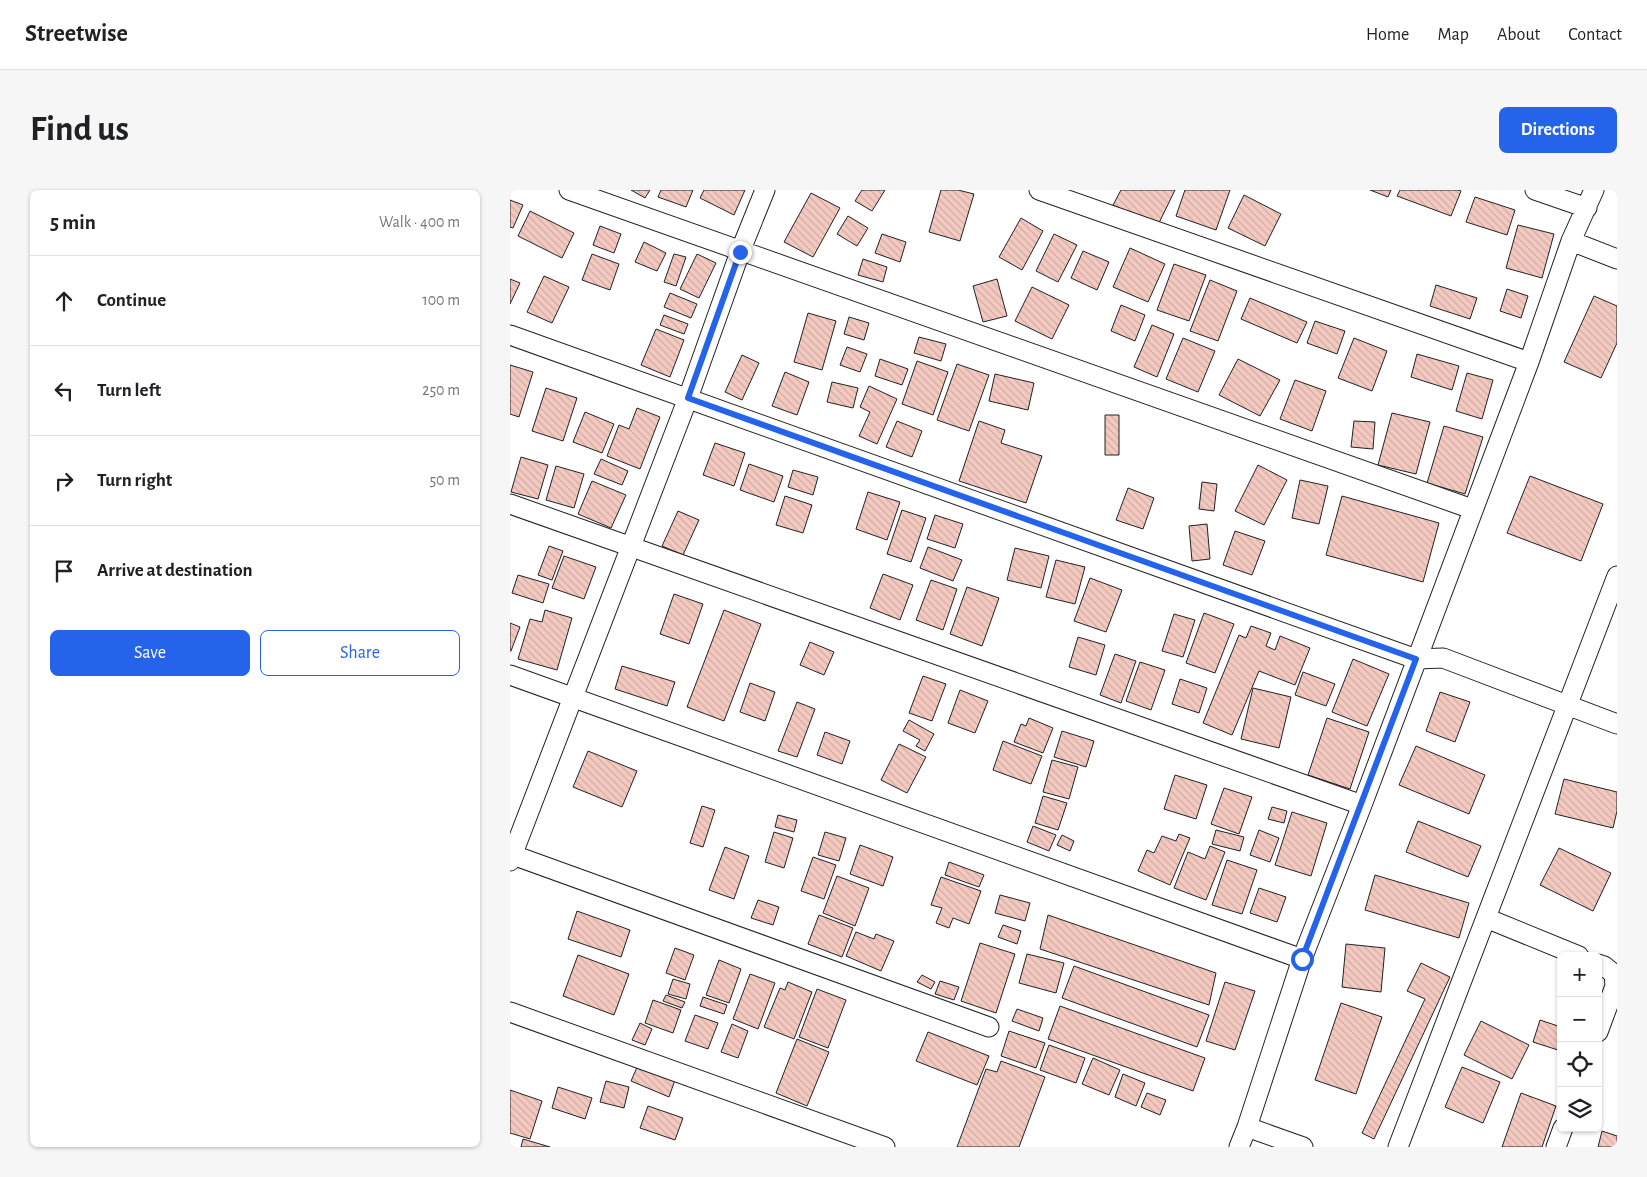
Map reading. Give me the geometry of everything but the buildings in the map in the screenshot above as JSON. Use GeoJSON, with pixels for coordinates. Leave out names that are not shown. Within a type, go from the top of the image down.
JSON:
{"type":"FeatureCollection","features":[{"type":"Feature","properties":{"kind":"street"},"geometry":{"type":"LineString","coordinates":[[569,190],[740,252],[1472,509]]}},
{"type":"Feature","properties":{"kind":"street"},"geometry":{"type":"LineString","coordinates":[[765,190],[740,252],[688,398],[511,857],[989,1026]]}},
{"type":"Feature","properties":{"kind":"street"},"geometry":{"type":"LineString","coordinates":[[1040,190],[1529,362]]}},
{"type":"Feature","properties":{"kind":"street"},"geometry":{"type":"LineString","coordinates":[[1535,190],[1587,208]]}},
{"type":"Feature","properties":{"kind":"street"},"geometry":{"type":"LineString","coordinates":[[1239,1147],[1302,959],[1362,806],[1472,509],[1529,362],[1572,241],[1594,190]]}},
{"type":"Feature","properties":{"kind":"street"},"geometry":{"type":"LineString","coordinates":[[1572,241],[1617,259]]}},
{"type":"Feature","properties":{"kind":"street"},"geometry":{"type":"LineString","coordinates":[[510,335],[1416,659],[1442,658],[1617,724]]}},
{"type":"Feature","properties":{"kind":"street"},"geometry":{"type":"LineString","coordinates":[[510,504],[1362,806]]}},
{"type":"Feature","properties":{"kind":"street"},"geometry":{"type":"LineString","coordinates":[[1398,1147],[1617,576]]}},
{"type":"Feature","properties":{"kind":"street"},"geometry":{"type":"LineString","coordinates":[[510,675],[1302,959]]}},
{"type":"Feature","properties":{"kind":"street"},"geometry":{"type":"LineString","coordinates":[[1486,918],[1569,952]]}},
{"type":"Feature","properties":{"kind":"street"},"geometry":{"type":"LineString","coordinates":[[1602,965],[1614,974],[1615,986],[1602,1021]]}},
{"type":"Feature","properties":{"kind":"street"},"geometry":{"type":"LineString","coordinates":[[510,1012],[885,1147]]}},
{"type":"Feature","properties":{"kind":"street"},"geometry":{"type":"LineString","coordinates":[[1247,1127],[1303,1147]]}},
{"type":"Feature","properties":{"kind":"street"},"geometry":{"type":"LineString","coordinates":[[1556,1147],[1562,1132]]}},
{"type":"Feature","properties":{"kind":"route"},"geometry":{"type":"LineString","coordinates":[[740,252],[688,398],[1416,659],[1362,806],[1302,959]]}}]}
